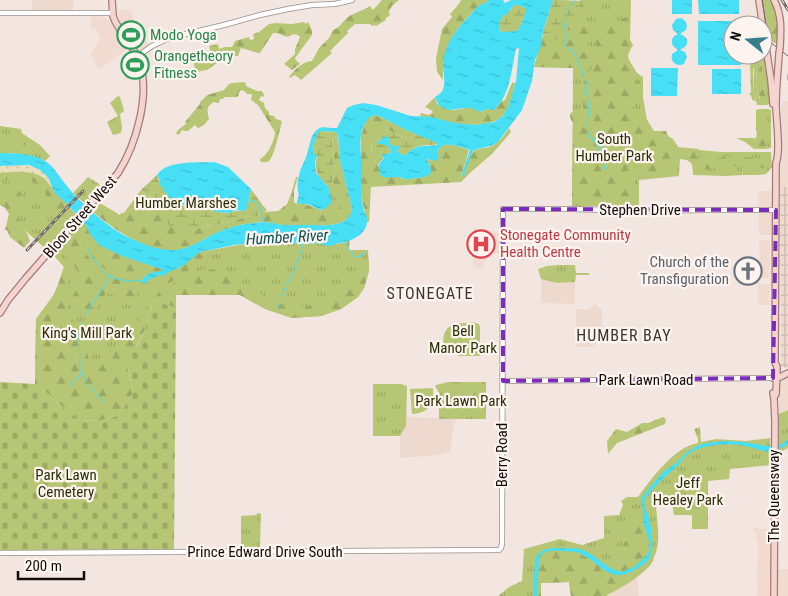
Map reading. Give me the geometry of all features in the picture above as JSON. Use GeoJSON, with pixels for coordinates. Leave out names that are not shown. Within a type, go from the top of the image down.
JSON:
{"type":"FeatureCollection","features":[{"type":"Feature","properties":{"kind":"main road","name":"Bloor Street West"},"geometry":{"type":"LineString","coordinates":[[0,313],[44,258],[114,179],[122,168],[140,121],[143,104],[143,75],[138,56],[117,26],[112,0]]}},
{"type":"Feature","properties":{"kind":"main road","name":"The Queensway"},"geometry":{"type":"LineString","coordinates":[[759,0],[772,91],[776,163],[774,596]]}},
{"type":"Feature","properties":{"kind":"main road","name":"The Queensway"},"geometry":{"type":"LineString","coordinates":[[774,0],[781,20],[776,104],[778,160],[776,163]]}},
{"type":"Feature","properties":{"kind":"main road"},"geometry":{"type":"LineString","coordinates":[[776,364],[779,372],[787,373]]}},
{"type":"Feature","properties":{"kind":"main road","name":"Park Lawn Road"},"geometry":{"type":"LineString","coordinates":[[775,378],[787,373]]}},
{"type":"Feature","properties":{"kind":"street"},"geometry":{"type":"LineString","coordinates":[[138,56],[152,46],[169,38],[288,9],[335,4],[352,0]]}},
{"type":"Feature","properties":{"kind":"street"},"geometry":{"type":"LineString","coordinates":[[0,13],[113,13]]}},
{"type":"Feature","properties":{"kind":"street","name":"Stephen Drive"},"geometry":{"type":"LineString","coordinates":[[504,209],[776,210]]}},
{"type":"Feature","properties":{"kind":"street","name":"Berry Road"},"geometry":{"type":"LineString","coordinates":[[500,550],[502,546],[504,209]]}},
{"type":"Feature","properties":{"kind":"street","name":"Park Lawn Road"},"geometry":{"type":"LineString","coordinates":[[503,381],[775,378]]}},
{"type":"Feature","properties":{"kind":"street","name":"Prince Edward Drive South"},"geometry":{"type":"LineString","coordinates":[[0,553],[500,550]]}},
{"type":"Feature","properties":{"kind":"highlighted area"},"geometry":{"type":"Polygon","coordinates":[[[503,209],[776,210],[773,378],[503,381],[503,209]]]}},
{"type":"Feature","properties":{"kind":"shaded area"},"geometry":{"type":"Polygon","coordinates":[[[32,0],[73,0],[73,10],[32,10],[32,0]]]}},
{"type":"Feature","properties":{"kind":"shaded area"},"geometry":{"type":"Polygon","coordinates":[[[117,10],[131,10],[135,23],[149,45],[140,51],[120,22],[117,10]]]}},
{"type":"Feature","properties":{"kind":"shaded area"},"geometry":{"type":"Polygon","coordinates":[[[100,16],[111,22],[128,48],[99,69],[94,62],[95,60],[90,55],[100,39],[96,29],[91,29],[91,17],[100,16]]]}},
{"type":"Feature","properties":{"kind":"shaded area"},"geometry":{"type":"Polygon","coordinates":[[[788,101],[788,187],[780,187],[781,103],[788,101]]]}},
{"type":"Feature","properties":{"kind":"shaded area"},"geometry":{"type":"Polygon","coordinates":[[[780,187],[788,187],[788,368],[781,367],[780,187]]]}},
{"type":"Feature","properties":{"kind":"shaded area"},"geometry":{"type":"Polygon","coordinates":[[[758,191],[772,191],[772,235],[759,235],[758,191]]]}},
{"type":"Feature","properties":{"kind":"shaded area"},"geometry":{"type":"Polygon","coordinates":[[[477,232],[499,232],[499,253],[488,256],[482,269],[473,266],[474,237],[477,232]]]}},
{"type":"Feature","properties":{"kind":"shaded area"},"geometry":{"type":"Polygon","coordinates":[[[759,240],[770,240],[770,277],[767,278],[760,278],[759,240]]]}},
{"type":"Feature","properties":{"kind":"shaded area"},"geometry":{"type":"Polygon","coordinates":[[[541,279],[557,283],[575,282],[575,304],[541,303],[541,279]]]}},
{"type":"Feature","properties":{"kind":"shaded area"},"geometry":{"type":"Polygon","coordinates":[[[758,282],[770,284],[769,305],[758,305],[758,282]]]}},
{"type":"Feature","properties":{"kind":"shaded area"},"geometry":{"type":"Polygon","coordinates":[[[595,304],[602,310],[602,333],[600,338],[592,347],[576,347],[576,309],[589,309],[595,304]]]}},
{"type":"Feature","properties":{"kind":"shaded area"},"geometry":{"type":"Polygon","coordinates":[[[788,377],[788,410],[779,414],[779,382],[788,377]]]}},
{"type":"Feature","properties":{"kind":"shaded area"},"geometry":{"type":"Polygon","coordinates":[[[406,417],[457,419],[454,424],[450,452],[438,455],[400,458],[400,435],[406,426],[406,417]]]}},
{"type":"Feature","properties":{"kind":"shaded area"},"geometry":{"type":"Polygon","coordinates":[[[753,528],[771,529],[771,596],[757,596],[758,541],[756,541],[756,533],[753,533],[753,528]]]}},
{"type":"Feature","properties":{"kind":"shaded area"},"geometry":{"type":"Polygon","coordinates":[[[778,569],[788,569],[788,596],[778,596],[778,569]]]}},
{"type":"Feature","properties":{"kind":"shaded area"},"geometry":{"type":"Polygon","coordinates":[[[637,577],[639,596],[605,596],[611,592],[637,577]]]}},
{"type":"Feature","properties":{"kind":"green space"},"geometry":{"type":"Polygon","coordinates":[[[382,0],[399,0],[391,8],[390,15],[386,20],[376,26],[355,24],[330,51],[332,53],[301,80],[295,75],[289,77],[302,64],[312,61],[333,30],[340,26],[348,17],[370,6],[373,10],[382,0]]]}},
{"type":"Feature","properties":{"kind":"green space"},"geometry":{"type":"Polygon","coordinates":[[[461,0],[488,0],[486,3],[481,4],[466,19],[453,37],[444,58],[443,80],[437,72],[436,58],[442,29],[452,17],[450,14],[461,0]]]}},
{"type":"Feature","properties":{"kind":"green space","name":"South Humber Park"},"geometry":{"type":"Polygon","coordinates":[[[553,0],[631,0],[630,40],[633,45],[629,49],[627,56],[634,70],[643,77],[643,97],[647,120],[654,133],[677,148],[721,152],[771,152],[772,167],[766,174],[759,175],[759,167],[742,166],[743,175],[693,175],[692,161],[680,159],[679,176],[639,180],[639,206],[572,206],[573,68],[534,67],[553,0]]]}},
{"type":"Feature","properties":{"kind":"green space"},"geometry":{"type":"Polygon","coordinates":[[[553,0],[593,0],[579,9],[571,30],[566,31],[555,40],[547,41],[543,36],[543,32],[553,0]]]}},
{"type":"Feature","properties":{"kind":"green space"},"geometry":{"type":"Polygon","coordinates":[[[763,0],[772,0],[779,17],[778,46],[773,42],[773,15],[765,15],[763,0]]]}},
{"type":"Feature","properties":{"kind":"green space"},"geometry":{"type":"Polygon","coordinates":[[[514,5],[525,8],[523,20],[517,31],[502,33],[499,27],[501,17],[507,14],[514,5]]]}},
{"type":"Feature","properties":{"kind":"green space"},"geometry":{"type":"Polygon","coordinates":[[[579,9],[584,25],[594,28],[592,37],[587,39],[586,42],[592,51],[587,72],[583,78],[580,78],[574,64],[573,68],[534,67],[543,36],[547,41],[559,38],[563,33],[571,30],[579,9]]]}},
{"type":"Feature","properties":{"kind":"green space","name":"South Humber Park"},"geometry":{"type":"Polygon","coordinates":[[[630,16],[630,40],[633,45],[628,58],[637,75],[638,84],[638,100],[632,109],[647,120],[654,131],[666,131],[678,147],[699,149],[700,162],[725,157],[765,158],[768,163],[765,167],[759,168],[759,175],[743,175],[742,165],[701,170],[696,173],[691,163],[680,155],[672,156],[669,177],[637,178],[634,205],[617,204],[615,194],[608,192],[604,193],[603,199],[598,204],[589,203],[583,196],[572,198],[573,123],[570,115],[572,112],[580,114],[584,110],[582,100],[583,84],[593,66],[597,33],[607,25],[630,16]]]}},
{"type":"Feature","properties":{"kind":"green space"},"geometry":{"type":"Polygon","coordinates":[[[304,22],[306,24],[309,23],[312,35],[295,58],[300,64],[292,70],[284,64],[295,54],[300,37],[293,34],[287,37],[273,33],[260,53],[241,48],[238,56],[220,58],[217,60],[217,63],[207,70],[196,72],[193,62],[189,64],[181,58],[181,56],[190,55],[191,57],[196,56],[197,59],[211,53],[209,46],[218,44],[219,49],[232,47],[235,41],[249,37],[250,40],[254,39],[253,34],[269,24],[304,22]]]}},
{"type":"Feature","properties":{"kind":"green space"},"geometry":{"type":"Polygon","coordinates":[[[750,65],[762,65],[765,85],[764,91],[767,101],[762,102],[757,91],[756,69],[754,68],[754,94],[758,99],[752,98],[749,93],[751,93],[750,65]]]}},
{"type":"Feature","properties":{"kind":"green space"},"geometry":{"type":"Polygon","coordinates":[[[762,65],[766,65],[770,101],[766,105],[757,105],[756,101],[752,100],[752,98],[757,99],[754,94],[754,68],[756,69],[757,91],[760,99],[765,85],[762,65]]]}},
{"type":"Feature","properties":{"kind":"green space"},"geometry":{"type":"Polygon","coordinates":[[[245,82],[246,86],[262,91],[264,95],[259,100],[264,103],[269,115],[282,121],[275,149],[268,162],[261,162],[260,159],[270,147],[275,132],[258,105],[251,100],[252,94],[247,94],[241,90],[238,97],[225,97],[220,99],[219,103],[214,102],[210,105],[208,107],[209,119],[204,125],[198,128],[195,125],[188,131],[181,131],[178,135],[176,133],[186,124],[185,122],[207,95],[224,90],[232,83],[245,82]]]}},
{"type":"Feature","properties":{"kind":"green space"},"geometry":{"type":"Polygon","coordinates":[[[513,82],[515,84],[507,110],[501,118],[495,121],[467,125],[429,117],[420,117],[421,113],[429,115],[433,112],[425,107],[435,97],[437,104],[447,109],[471,108],[480,112],[486,109],[494,110],[505,100],[513,82]]]}},
{"type":"Feature","properties":{"kind":"green space"},"geometry":{"type":"Polygon","coordinates":[[[118,96],[124,111],[120,114],[122,127],[121,133],[113,135],[107,122],[118,116],[110,103],[118,96]]]}},
{"type":"Feature","properties":{"kind":"green space"},"geometry":{"type":"Polygon","coordinates":[[[756,110],[771,110],[771,148],[765,149],[769,132],[764,130],[757,140],[753,138],[756,138],[757,132],[756,110]]]}},
{"type":"Feature","properties":{"kind":"green space"},"geometry":{"type":"Polygon","coordinates":[[[376,115],[416,134],[411,139],[407,139],[386,129],[373,142],[373,155],[381,176],[397,176],[402,179],[429,175],[431,170],[428,162],[429,159],[435,160],[437,151],[444,144],[469,150],[462,174],[464,177],[463,175],[473,152],[495,144],[509,128],[511,132],[492,154],[461,182],[371,187],[369,222],[367,222],[361,195],[361,135],[366,120],[376,115]]]}},
{"type":"Feature","properties":{"kind":"green space"},"geometry":{"type":"Polygon","coordinates":[[[764,123],[768,126],[769,133],[765,149],[754,149],[736,138],[753,138],[757,140],[759,130],[764,130],[764,123]]]}},
{"type":"Feature","properties":{"kind":"green space"},"geometry":{"type":"Polygon","coordinates":[[[0,126],[21,129],[22,133],[40,145],[50,156],[45,161],[23,154],[0,153],[0,126]]]}},
{"type":"Feature","properties":{"kind":"green space"},"geometry":{"type":"Polygon","coordinates":[[[386,129],[407,139],[411,139],[416,134],[438,144],[424,145],[412,149],[404,155],[397,150],[396,146],[394,147],[382,139],[378,142],[389,146],[391,152],[381,155],[384,157],[378,165],[372,150],[373,139],[380,131],[386,129]]]}},
{"type":"Feature","properties":{"kind":"green space"},"geometry":{"type":"Polygon","coordinates":[[[318,132],[336,132],[338,135],[338,139],[332,138],[335,172],[332,181],[340,192],[341,201],[334,212],[320,209],[323,209],[327,185],[317,173],[317,157],[313,153],[318,132]]]}},
{"type":"Feature","properties":{"kind":"green space"},"geometry":{"type":"Polygon","coordinates":[[[332,137],[338,139],[340,160],[352,209],[346,220],[336,224],[281,225],[261,222],[250,223],[211,235],[183,249],[171,250],[149,246],[130,238],[94,213],[100,203],[120,215],[124,213],[141,190],[159,206],[162,214],[194,230],[250,216],[258,216],[264,212],[278,211],[287,204],[296,177],[298,177],[294,190],[294,203],[305,204],[328,211],[336,186],[332,181],[335,172],[332,137]]]}},
{"type":"Feature","properties":{"kind":"green space"},"geometry":{"type":"Polygon","coordinates":[[[0,138],[22,140],[22,146],[29,147],[29,153],[17,152],[17,146],[10,145],[9,150],[0,149],[0,138]]]}},
{"type":"Feature","properties":{"kind":"green space","name":"King's Mill Park"},"geometry":{"type":"Polygon","coordinates":[[[0,166],[40,170],[85,224],[91,235],[200,252],[255,242],[334,244],[350,240],[349,250],[368,250],[369,271],[364,288],[358,297],[341,309],[321,316],[292,318],[265,309],[240,295],[176,295],[176,308],[154,300],[127,364],[48,394],[35,384],[36,319],[53,296],[64,267],[0,205],[0,166]]]}},
{"type":"Feature","properties":{"kind":"green space"},"geometry":{"type":"Polygon","coordinates":[[[10,171],[33,174],[43,178],[67,204],[61,209],[45,213],[43,210],[48,204],[43,189],[32,181],[21,178],[16,182],[9,183],[9,180],[0,175],[0,173],[10,171]]]}},
{"type":"Feature","properties":{"kind":"green space"},"geometry":{"type":"Polygon","coordinates":[[[157,175],[162,186],[173,200],[189,207],[201,207],[225,213],[244,211],[247,208],[251,189],[267,210],[258,216],[250,216],[194,230],[177,230],[169,225],[159,206],[141,190],[157,175]]]}},
{"type":"Feature","properties":{"kind":"green space"},"geometry":{"type":"Polygon","coordinates":[[[88,177],[99,184],[101,188],[86,205],[73,193],[88,177]]]}},
{"type":"Feature","properties":{"kind":"green space"},"geometry":{"type":"Polygon","coordinates":[[[15,188],[20,192],[19,220],[30,241],[24,248],[10,237],[7,230],[5,230],[9,214],[5,206],[0,203],[0,196],[1,191],[15,188]]]}},
{"type":"Feature","properties":{"kind":"green space"},"geometry":{"type":"Polygon","coordinates":[[[81,223],[85,224],[91,235],[111,250],[135,261],[160,267],[162,270],[137,279],[119,277],[106,270],[88,248],[82,244],[100,275],[137,283],[138,287],[134,299],[106,293],[89,320],[80,313],[73,303],[73,295],[77,290],[79,279],[78,273],[59,248],[81,223]]]}},
{"type":"Feature","properties":{"kind":"green space"},"geometry":{"type":"Polygon","coordinates":[[[202,252],[202,261],[155,291],[145,301],[138,299],[141,282],[145,284],[153,277],[176,270],[202,252]]]}},
{"type":"Feature","properties":{"kind":"green space"},"geometry":{"type":"Polygon","coordinates":[[[369,260],[369,271],[364,288],[358,297],[341,309],[321,316],[292,318],[265,309],[240,295],[176,295],[176,308],[154,300],[145,330],[127,364],[133,393],[117,416],[98,421],[81,420],[35,384],[36,319],[53,296],[64,267],[70,277],[66,297],[67,305],[73,321],[85,324],[86,326],[90,364],[93,361],[108,364],[118,345],[133,332],[150,300],[160,291],[198,271],[209,269],[223,272],[245,286],[284,305],[313,306],[327,303],[335,298],[369,260]]]}},
{"type":"Feature","properties":{"kind":"green space"},"geometry":{"type":"Polygon","coordinates":[[[559,265],[575,265],[576,273],[589,273],[589,275],[576,275],[575,282],[557,283],[541,279],[538,269],[559,265]]]}},
{"type":"Feature","properties":{"kind":"green space","name":"Park Lawn Cemetery"},"geometry":{"type":"Polygon","coordinates":[[[154,300],[176,308],[174,549],[0,550],[0,382],[35,384],[81,420],[98,421],[117,416],[133,393],[127,364],[145,330],[154,300]]]}},
{"type":"Feature","properties":{"kind":"green space","name":"Bell Manor Park"},"geometry":{"type":"Polygon","coordinates":[[[473,322],[479,324],[480,327],[480,356],[458,356],[445,350],[443,340],[449,327],[455,324],[473,322]]]}},
{"type":"Feature","properties":{"kind":"green space","name":"Park Lawn Park"},"geometry":{"type":"Polygon","coordinates":[[[448,382],[486,382],[486,419],[439,419],[439,393],[435,386],[448,382]]]}},
{"type":"Feature","properties":{"kind":"green space","name":"Park Lawn Park"},"geometry":{"type":"Polygon","coordinates":[[[373,384],[401,384],[407,386],[406,426],[400,436],[373,436],[373,384]]]}},
{"type":"Feature","properties":{"kind":"green space"},"geometry":{"type":"Polygon","coordinates":[[[433,388],[433,400],[430,407],[412,414],[410,389],[433,388]]]}},
{"type":"Feature","properties":{"kind":"green space"},"geometry":{"type":"Polygon","coordinates":[[[442,390],[473,390],[472,412],[441,411],[442,390]]]}},
{"type":"Feature","properties":{"kind":"green space"},"geometry":{"type":"Polygon","coordinates":[[[788,410],[788,448],[779,453],[779,414],[788,410]]]}},
{"type":"Feature","properties":{"kind":"green space"},"geometry":{"type":"Polygon","coordinates":[[[663,417],[666,419],[665,424],[617,443],[608,454],[607,441],[616,429],[627,432],[642,423],[648,423],[663,417]]]}},
{"type":"Feature","properties":{"kind":"green space","name":"Jeff Healey Park"},"geometry":{"type":"Polygon","coordinates":[[[700,427],[701,442],[716,439],[746,441],[770,438],[771,465],[730,469],[729,479],[708,481],[708,529],[692,529],[692,515],[674,515],[672,504],[659,505],[656,507],[658,542],[652,561],[640,574],[606,595],[608,596],[571,596],[569,582],[541,583],[541,596],[498,596],[509,587],[522,581],[524,549],[560,539],[582,545],[604,538],[604,516],[619,515],[623,505],[621,501],[627,497],[638,497],[664,464],[680,450],[698,443],[694,429],[700,427]]]}},
{"type":"Feature","properties":{"kind":"green space"},"geometry":{"type":"Polygon","coordinates":[[[258,513],[261,514],[260,548],[241,548],[241,516],[256,515],[258,513]]]}},
{"type":"Feature","properties":{"kind":"green space"},"geometry":{"type":"Polygon","coordinates":[[[642,516],[650,542],[648,553],[642,561],[629,569],[622,572],[614,570],[613,564],[637,521],[642,516]]]}},
{"type":"Feature","properties":{"kind":"green space"},"geometry":{"type":"Polygon","coordinates":[[[551,551],[578,553],[605,570],[619,575],[635,570],[650,557],[654,559],[640,575],[606,595],[586,596],[591,586],[590,583],[587,583],[582,588],[578,596],[571,596],[569,582],[541,583],[538,568],[541,554],[551,551]]]}},
{"type":"Feature","properties":{"kind":"green space"},"geometry":{"type":"Polygon","coordinates":[[[539,583],[541,583],[541,596],[537,596],[539,583]]]}},
{"type":"Feature","properties":{"kind":"sand"},"geometry":{"type":"Polygon","coordinates":[[[0,166],[34,167],[44,173],[51,182],[53,189],[45,179],[36,174],[0,173],[0,166]]]}},
{"type":"Feature","properties":{"kind":"water","name":"Humber River"},"geometry":{"type":"Polygon","coordinates":[[[488,0],[503,0],[505,3],[511,0],[553,0],[543,31],[541,46],[535,60],[532,81],[522,110],[498,142],[473,151],[464,178],[462,174],[470,150],[446,145],[443,145],[437,151],[439,156],[436,161],[428,159],[431,173],[427,176],[404,179],[381,176],[379,166],[384,158],[381,154],[391,152],[388,146],[378,144],[383,136],[389,138],[389,143],[392,145],[399,146],[400,148],[397,150],[400,154],[404,155],[417,147],[437,145],[437,143],[379,116],[370,117],[362,129],[360,144],[361,196],[367,224],[361,234],[351,240],[334,244],[333,246],[322,245],[322,243],[262,242],[200,252],[184,265],[163,276],[158,275],[144,284],[142,282],[143,278],[150,273],[162,271],[161,269],[122,256],[99,245],[85,224],[56,194],[48,177],[40,170],[29,165],[0,166],[0,153],[23,154],[40,158],[51,166],[79,200],[120,233],[133,240],[163,249],[175,250],[185,248],[223,230],[259,222],[283,225],[336,224],[346,220],[352,209],[340,160],[338,135],[336,132],[318,132],[313,153],[317,156],[315,162],[316,173],[329,188],[332,202],[322,210],[297,203],[299,195],[298,183],[300,170],[313,134],[320,128],[337,128],[347,108],[363,103],[411,116],[431,117],[455,123],[475,125],[494,122],[503,116],[509,105],[516,81],[519,48],[516,49],[504,97],[494,110],[486,109],[480,112],[471,108],[464,108],[449,110],[439,106],[435,97],[442,92],[444,86],[444,58],[452,37],[477,7],[488,0]],[[514,5],[502,17],[499,27],[501,32],[517,31],[519,29],[525,8],[514,5]]]}},
{"type":"Feature","properties":{"kind":"water"},"geometry":{"type":"Polygon","coordinates":[[[672,0],[692,0],[692,14],[672,14],[672,0]]]}},
{"type":"Feature","properties":{"kind":"water"},"geometry":{"type":"Polygon","coordinates":[[[698,0],[739,0],[739,14],[699,14],[698,0]]]}},
{"type":"Feature","properties":{"kind":"water"},"geometry":{"type":"Polygon","coordinates":[[[681,18],[687,26],[686,30],[680,34],[685,37],[687,42],[686,46],[680,50],[685,52],[687,57],[684,64],[678,65],[672,59],[672,54],[678,50],[672,44],[672,38],[678,34],[673,30],[672,25],[676,19],[681,18]]]}},
{"type":"Feature","properties":{"kind":"water"},"geometry":{"type":"Polygon","coordinates":[[[698,21],[723,21],[723,65],[698,65],[698,21]]]}},
{"type":"Feature","properties":{"kind":"water"},"geometry":{"type":"Polygon","coordinates":[[[651,68],[678,68],[677,96],[651,96],[651,68]]]}},
{"type":"Feature","properties":{"kind":"water"},"geometry":{"type":"Polygon","coordinates":[[[712,69],[741,69],[741,94],[712,94],[712,69]]]}},
{"type":"Feature","properties":{"kind":"water"},"geometry":{"type":"Polygon","coordinates":[[[214,162],[228,167],[251,189],[247,208],[244,211],[237,210],[229,213],[216,212],[205,207],[189,207],[169,197],[160,185],[157,175],[167,167],[183,163],[214,162]]]}},
{"type":"Feature","properties":{"kind":"water"},"geometry":{"type":"Polygon","coordinates":[[[788,439],[788,444],[770,452],[727,444],[713,445],[688,454],[645,498],[644,506],[648,514],[652,551],[645,563],[627,574],[619,575],[606,571],[577,552],[558,550],[546,552],[541,554],[539,560],[537,596],[533,596],[535,559],[537,555],[546,549],[582,550],[609,567],[621,572],[634,567],[648,554],[650,544],[643,522],[642,497],[662,473],[687,452],[707,443],[724,441],[774,446],[782,444],[788,439]]]}},
{"type":"Feature","properties":{"kind":"waterway"},"geometry":{"type":"LineString","coordinates":[[575,0],[566,11],[564,25],[566,40],[563,42],[573,51],[584,76]]}},
{"type":"Feature","properties":{"kind":"waterway"},"geometry":{"type":"LineString","coordinates":[[585,78],[589,109],[588,133],[601,151],[605,170]]}},
{"type":"Feature","properties":{"kind":"waterway"},"geometry":{"type":"LineString","coordinates":[[592,138],[607,153],[624,155],[637,163]]}},
{"type":"Feature","properties":{"kind":"waterway","name":"Humber River"},"geometry":{"type":"LineString","coordinates":[[249,201],[257,203],[261,209],[263,222]]}},
{"type":"Feature","properties":{"kind":"waterway"},"geometry":{"type":"LineString","coordinates":[[346,242],[354,256],[358,257],[365,253]]}},
{"type":"Feature","properties":{"kind":"waterway","name":"Humber River"},"geometry":{"type":"LineString","coordinates":[[298,260],[303,244]]}},
{"type":"Feature","properties":{"kind":"waterway"},"geometry":{"type":"LineString","coordinates":[[88,249],[100,268],[109,276],[123,280],[144,280]]}},
{"type":"Feature","properties":{"kind":"waterway"},"geometry":{"type":"LineString","coordinates":[[281,298],[297,262]]}},
{"type":"Feature","properties":{"kind":"waterway"},"geometry":{"type":"LineString","coordinates":[[85,315],[109,276]]}},
{"type":"Feature","properties":{"kind":"waterway"},"geometry":{"type":"LineString","coordinates":[[80,323],[80,370],[85,381]]}},
{"type":"Feature","properties":{"kind":"waterway"},"geometry":{"type":"LineString","coordinates":[[68,386],[81,374]]}},
{"type":"Feature","properties":{"kind":"waterway"},"geometry":{"type":"LineString","coordinates":[[87,384],[104,402]]}},
{"type":"Feature","properties":{"kind":"tram line"},"geometry":{"type":"LineString","coordinates":[[762,0],[768,38],[770,42],[788,56]]}},
{"type":"Feature","properties":{"kind":"tram line"},"geometry":{"type":"LineString","coordinates":[[788,75],[788,80]]}},
{"type":"Feature","properties":{"kind":"railway"},"geometry":{"type":"LineString","coordinates":[[782,0],[788,10]]}},
{"type":"Feature","properties":{"kind":"railway"},"geometry":{"type":"LineString","coordinates":[[27,250],[83,191]]}},
{"type":"Feature","properties":{"kind":"place","name":"Modo Yoga"},"geometry":{"type":"Point","coordinates":[131,35]}},
{"type":"Feature","properties":{"kind":"place","name":"Orangetheory Fitness"},"geometry":{"type":"Point","coordinates":[135,65]}},
{"type":"Feature","properties":{"kind":"place","name":"Stonegate Community Health Centre"},"geometry":{"type":"Point","coordinates":[481,244]}},
{"type":"Feature","properties":{"kind":"place","name":"Church of the Transfiguration"},"geometry":{"type":"Point","coordinates":[748,271]}},
{"type":"Feature","properties":{"kind":"district","name":"STONEGATE"},"geometry":{"type":"Point","coordinates":[430,293]}},
{"type":"Feature","properties":{"kind":"district","name":"HUMBER BAY"},"geometry":{"type":"Point","coordinates":[624,335]}},
{"type":"Feature","properties":{"kind":"park label","name":"Humber Marshes"},"geometry":{"type":"Point","coordinates":[186,203]}}]}
